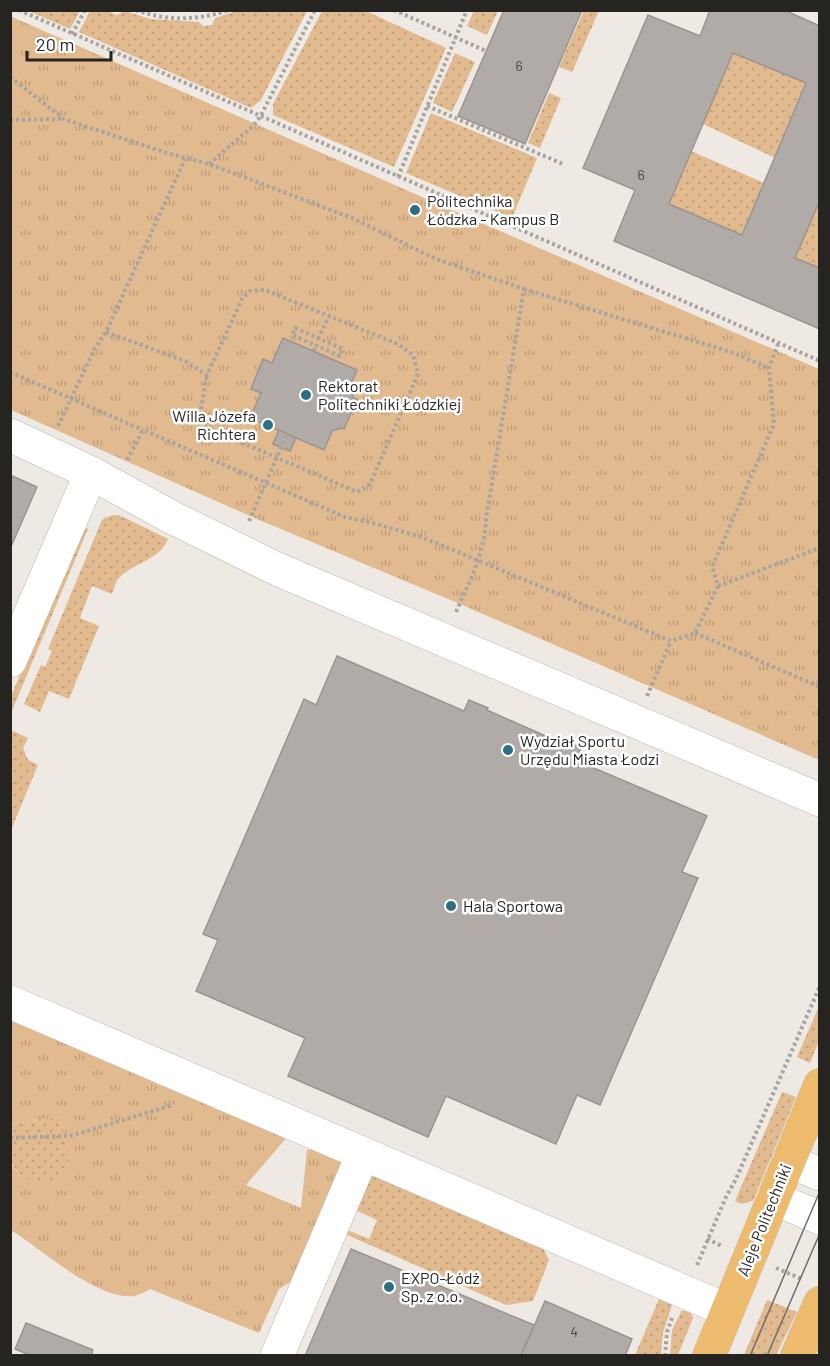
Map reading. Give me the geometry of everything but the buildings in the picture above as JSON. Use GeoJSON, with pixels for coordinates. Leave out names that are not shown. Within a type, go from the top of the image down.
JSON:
{"type":"FeatureCollection","features":[{"type":"Feature","properties":{"kind":"main road","name":"Aleje Politechniki"},"geometry":{"type":"LineString","coordinates":[[709,1356],[819,1085]]}},
{"type":"Feature","properties":{"kind":"main road"},"geometry":{"type":"LineString","coordinates":[[797,1356],[819,1303]]}},
{"type":"Feature","properties":{"kind":"street"},"geometry":{"type":"LineString","coordinates":[[10,435],[91,473],[173,518],[276,569],[819,800]]}},
{"type":"Feature","properties":{"kind":"street"},"geometry":{"type":"LineString","coordinates":[[10,661],[91,473]]}},
{"type":"Feature","properties":{"kind":"street"},"geometry":{"type":"LineString","coordinates":[[10,1002],[727,1310]]}},
{"type":"Feature","properties":{"kind":"street"},"geometry":{"type":"LineString","coordinates":[[277,1356],[363,1154]]}},
{"type":"Feature","properties":{"kind":"street"},"geometry":{"type":"LineString","coordinates":[[788,1161],[819,1174]]}},
{"type":"Feature","properties":{"kind":"street"},"geometry":{"type":"LineString","coordinates":[[773,1198],[819,1218]]}},
{"type":"Feature","properties":{"kind":"path"},"geometry":{"type":"LineString","coordinates":[[19,10],[819,361]]}},
{"type":"Feature","properties":{"kind":"path"},"geometry":{"type":"LineString","coordinates":[[72,34],[85,10]]}},
{"type":"Feature","properties":{"kind":"path"},"geometry":{"type":"LineString","coordinates":[[136,10],[161,17],[193,18],[228,10]]}},
{"type":"Feature","properties":{"kind":"path"},"geometry":{"type":"LineString","coordinates":[[209,164],[253,126],[260,117],[315,10]]}},
{"type":"Feature","properties":{"kind":"path"},"geometry":{"type":"LineString","coordinates":[[394,10],[486,51]]}},
{"type":"Feature","properties":{"kind":"path"},"geometry":{"type":"LineString","coordinates":[[398,177],[467,10]]}},
{"type":"Feature","properties":{"kind":"path"},"geometry":{"type":"LineString","coordinates":[[10,77],[64,119]]}},
{"type":"Feature","properties":{"kind":"path"},"geometry":{"type":"LineString","coordinates":[[427,106],[563,164]]}},
{"type":"Feature","properties":{"kind":"path"},"geometry":{"type":"LineString","coordinates":[[10,120],[64,119],[185,159],[209,164],[352,218],[436,259],[524,289],[734,353],[769,368]]}},
{"type":"Feature","properties":{"kind":"path"},"geometry":{"type":"LineString","coordinates":[[56,429],[95,348],[106,332],[185,159]]}},
{"type":"Feature","properties":{"kind":"path"},"geometry":{"type":"LineString","coordinates":[[460,604],[485,537],[486,519],[524,289]]}},
{"type":"Feature","properties":{"kind":"path"},"geometry":{"type":"LineString","coordinates":[[265,290],[398,344],[413,355],[418,374],[370,484],[357,492],[217,432],[206,424],[200,414],[207,375],[242,299],[250,291],[265,290]]}},
{"type":"Feature","properties":{"kind":"path"},"geometry":{"type":"LineString","coordinates":[[318,339],[329,316]]}},
{"type":"Feature","properties":{"kind":"path"},"geometry":{"type":"LineString","coordinates":[[295,328],[343,349],[340,356],[316,345],[292,335],[295,328]]}},
{"type":"Feature","properties":{"kind":"path"},"geometry":{"type":"LineString","coordinates":[[106,332],[185,361],[207,375]]}},
{"type":"Feature","properties":{"kind":"path"},"geometry":{"type":"LineString","coordinates":[[718,586],[712,567],[774,424],[769,368],[778,344]]}},
{"type":"Feature","properties":{"kind":"path"},"geometry":{"type":"LineString","coordinates":[[314,351],[316,345]]}},
{"type":"Feature","properties":{"kind":"path"},"geometry":{"type":"LineString","coordinates":[[10,372],[345,517],[399,530],[478,560],[671,641],[695,633],[819,687]]}},
{"type":"Feature","properties":{"kind":"path"},"geometry":{"type":"LineString","coordinates":[[126,462],[143,430]]}},
{"type":"Feature","properties":{"kind":"path"},"geometry":{"type":"LineString","coordinates":[[236,548],[287,434]]}},
{"type":"Feature","properties":{"kind":"path"},"geometry":{"type":"LineString","coordinates":[[695,633],[718,586],[819,548]]}},
{"type":"Feature","properties":{"kind":"path"},"geometry":{"type":"LineString","coordinates":[[651,688],[671,641]]}},
{"type":"Feature","properties":{"kind":"path"},"geometry":{"type":"LineString","coordinates":[[665,1356],[667,1332],[819,986]]}},
{"type":"Feature","properties":{"kind":"path"},"geometry":{"type":"LineString","coordinates":[[10,1138],[70,1136],[174,1105]]}},
{"type":"Feature","properties":{"kind":"green space"},"geometry":{"type":"Polygon","coordinates":[[[584,10],[599,11],[572,72],[559,67],[584,10]]]}},
{"type":"Feature","properties":{"kind":"green space"},"geometry":{"type":"Polygon","coordinates":[[[29,11],[80,11],[70,29],[29,11]]]}},
{"type":"Feature","properties":{"kind":"green space"},"geometry":{"type":"Polygon","coordinates":[[[90,11],[107,11],[117,15],[125,11],[150,19],[199,22],[203,26],[212,25],[215,18],[236,11],[307,11],[261,100],[251,108],[79,32],[90,11]]]}},
{"type":"Feature","properties":{"kind":"green space"},"geometry":{"type":"Polygon","coordinates":[[[322,11],[366,11],[446,48],[394,167],[273,115],[273,104],[322,11]]]}},
{"type":"Feature","properties":{"kind":"green space"},"geometry":{"type":"Polygon","coordinates":[[[474,11],[498,11],[487,35],[467,26],[474,11]]]}},
{"type":"Feature","properties":{"kind":"green space","name":"Politechnika Łódzka - Kampus B"},"geometry":{"type":"Polygon","coordinates":[[[10,16],[819,369],[819,760],[460,604],[250,516],[11,410],[10,16]]]}},
{"type":"Feature","properties":{"kind":"green space"},"geometry":{"type":"Polygon","coordinates":[[[455,53],[475,62],[452,112],[433,103],[455,53]]]}},
{"type":"Feature","properties":{"kind":"green space"},"geometry":{"type":"Polygon","coordinates":[[[733,53],[806,83],[775,158],[703,124],[733,53]]]}},
{"type":"Feature","properties":{"kind":"green space"},"geometry":{"type":"Polygon","coordinates":[[[549,93],[561,98],[540,148],[528,143],[549,93]]]}},
{"type":"Feature","properties":{"kind":"green space"},"geometry":{"type":"Polygon","coordinates":[[[431,113],[537,158],[512,218],[406,173],[431,113]]]}},
{"type":"Feature","properties":{"kind":"green space"},"geometry":{"type":"Polygon","coordinates":[[[691,151],[764,183],[742,235],[669,204],[691,151]]]}},
{"type":"Feature","properties":{"kind":"green space"},"geometry":{"type":"Polygon","coordinates":[[[817,206],[819,207],[819,268],[795,258],[817,206]]]}},
{"type":"Feature","properties":{"kind":"green space"},"geometry":{"type":"Polygon","coordinates":[[[119,515],[168,539],[159,552],[120,577],[112,594],[92,586],[80,618],[99,626],[69,699],[49,691],[40,712],[24,704],[41,665],[45,667],[52,651],[48,649],[101,522],[104,518],[119,515]]]}},
{"type":"Feature","properties":{"kind":"green space"},"geometry":{"type":"Polygon","coordinates":[[[83,527],[88,529],[11,713],[11,696],[83,527]]]}},
{"type":"Feature","properties":{"kind":"green space"},"geometry":{"type":"Polygon","coordinates":[[[13,731],[28,738],[23,748],[28,760],[38,765],[11,830],[10,738],[13,731]]]}},
{"type":"Feature","properties":{"kind":"green space"},"geometry":{"type":"Polygon","coordinates":[[[819,1006],[819,1041],[810,1063],[797,1057],[819,1006]]]}},
{"type":"Feature","properties":{"kind":"green space"},"geometry":{"type":"Polygon","coordinates":[[[11,1016],[288,1136],[246,1185],[301,1208],[307,1150],[317,1148],[345,1161],[294,1280],[279,1289],[259,1333],[150,1289],[133,1296],[103,1290],[70,1272],[11,1230],[10,1163],[22,1178],[50,1185],[71,1159],[60,1117],[11,1124],[11,1016]]]}},
{"type":"Feature","properties":{"kind":"green space"},"geometry":{"type":"Polygon","coordinates":[[[782,1092],[796,1097],[753,1201],[741,1204],[735,1201],[782,1092]]]}},
{"type":"Feature","properties":{"kind":"green space"},"geometry":{"type":"Polygon","coordinates":[[[60,1117],[71,1159],[50,1186],[22,1178],[11,1163],[11,1124],[60,1117]]]}},
{"type":"Feature","properties":{"kind":"green space"},"geometry":{"type":"Polygon","coordinates":[[[372,1173],[535,1243],[544,1250],[549,1260],[533,1301],[506,1305],[345,1234],[340,1227],[369,1239],[377,1220],[349,1207],[372,1173]]]}},
{"type":"Feature","properties":{"kind":"green space"},"geometry":{"type":"Polygon","coordinates":[[[659,1299],[672,1305],[663,1333],[661,1355],[635,1355],[659,1299]]]}},
{"type":"Feature","properties":{"kind":"green space"},"geometry":{"type":"Polygon","coordinates":[[[767,1300],[797,1312],[776,1355],[744,1355],[767,1300]]]}},
{"type":"Feature","properties":{"kind":"green space"},"geometry":{"type":"Polygon","coordinates":[[[682,1310],[691,1313],[693,1318],[678,1355],[670,1355],[672,1330],[682,1310]]]}},
{"type":"Feature","properties":{"kind":"tram line"},"geometry":{"type":"LineString","coordinates":[[750,1356],[820,1191]]}},
{"type":"Feature","properties":{"kind":"tram line"},"geometry":{"type":"LineString","coordinates":[[767,1356],[820,1233]]}},
{"type":"Feature","properties":{"kind":"place","name":"Politechnika Łódzka - Kampus B"},"geometry":{"type":"Point","coordinates":[415,210]}},
{"type":"Feature","properties":{"kind":"place","name":"Rektorat Politechniki Łódzkiej"},"geometry":{"type":"Point","coordinates":[306,395]}},
{"type":"Feature","properties":{"kind":"place","name":"Willa Józefa Richtera"},"geometry":{"type":"Point","coordinates":[268,425]}},
{"type":"Feature","properties":{"kind":"place","name":"Wydział Sportu Urzędu Miasta Łodzi"},"geometry":{"type":"Point","coordinates":[508,750]}},
{"type":"Feature","properties":{"kind":"place","name":"Hala Sportowa"},"geometry":{"type":"Point","coordinates":[451,906]}},
{"type":"Feature","properties":{"kind":"place","name":"EXPO-Łódź Sp. z o.o."},"geometry":{"type":"Point","coordinates":[389,1287]}}]}
